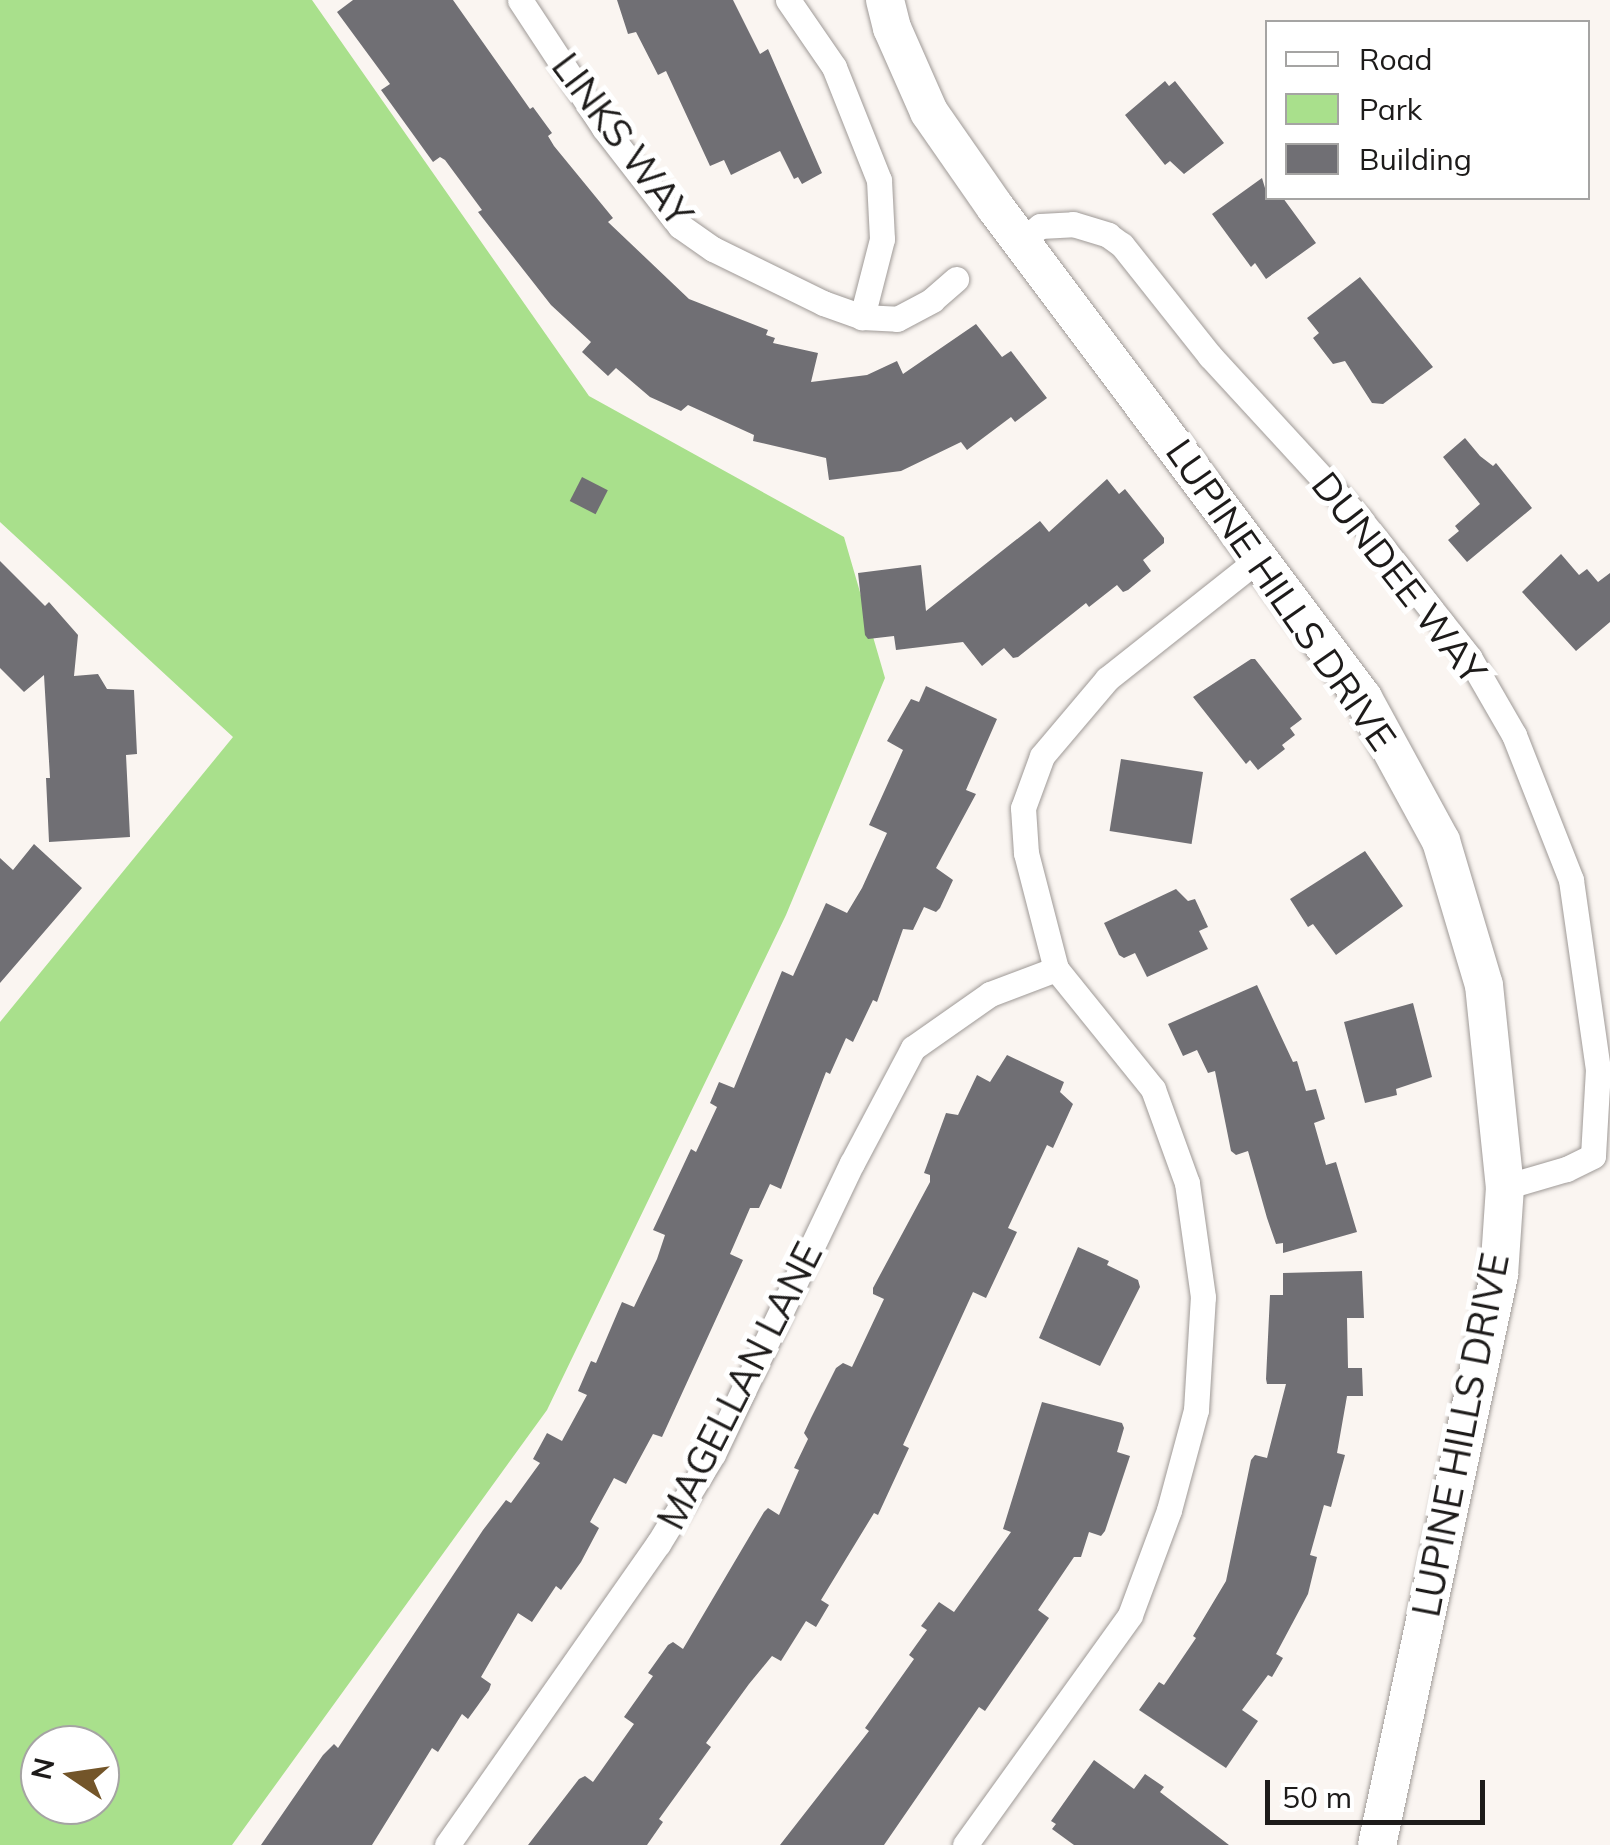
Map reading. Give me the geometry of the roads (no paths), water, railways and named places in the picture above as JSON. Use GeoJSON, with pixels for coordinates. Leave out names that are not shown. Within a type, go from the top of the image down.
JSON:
{"type":"FeatureCollection","features":[{"type":"Feature","properties":{"kind":"street","name":"LINKS WAY"},"geometry":{"type":"LineString","coordinates":[[520,0],[604,128],[680,226],[747,266],[823,303],[862,316],[897,319],[932,300],[956,279]]}},
{"type":"Feature","properties":{"kind":"street"},"geometry":{"type":"LineString","coordinates":[[788,0],[834,67],[878,180],[882,240],[862,316]]}},
{"type":"Feature","properties":{"kind":"street","name":"LUPINE HILLS DRIVE"},"geometry":{"type":"LineString","coordinates":[[885,0],[892,28],[930,112],[1363,698],[1441,841],[1484,985],[1505,1186],[1499,1275],[1377,1845]]}},
{"type":"Feature","properties":{"kind":"street","name":"DUNDEE WAY"},"geometry":{"type":"LineString","coordinates":[[1022,241],[1040,226],[1072,224],[1098,231],[1122,245],[1210,356],[1360,519],[1469,657],[1514,734],[1571,880],[1601,1020],[1593,1156],[1566,1169],[1505,1186]]}},
{"type":"Feature","properties":{"kind":"street"},"geometry":{"type":"LineString","coordinates":[[965,1845],[1130,1616],[1169,1510],[1196,1410],[1203,1296],[1187,1183],[1153,1088],[1056,969],[1026,854],[1023,808],[1042,756],[1107,680],[1261,557]]}},
{"type":"Feature","properties":{"kind":"street","name":"MAGELLAN LANE"},"geometry":{"type":"LineString","coordinates":[[447,1845],[658,1544],[714,1454],[852,1163],[913,1048],[990,994],[1056,969]]}}]}
